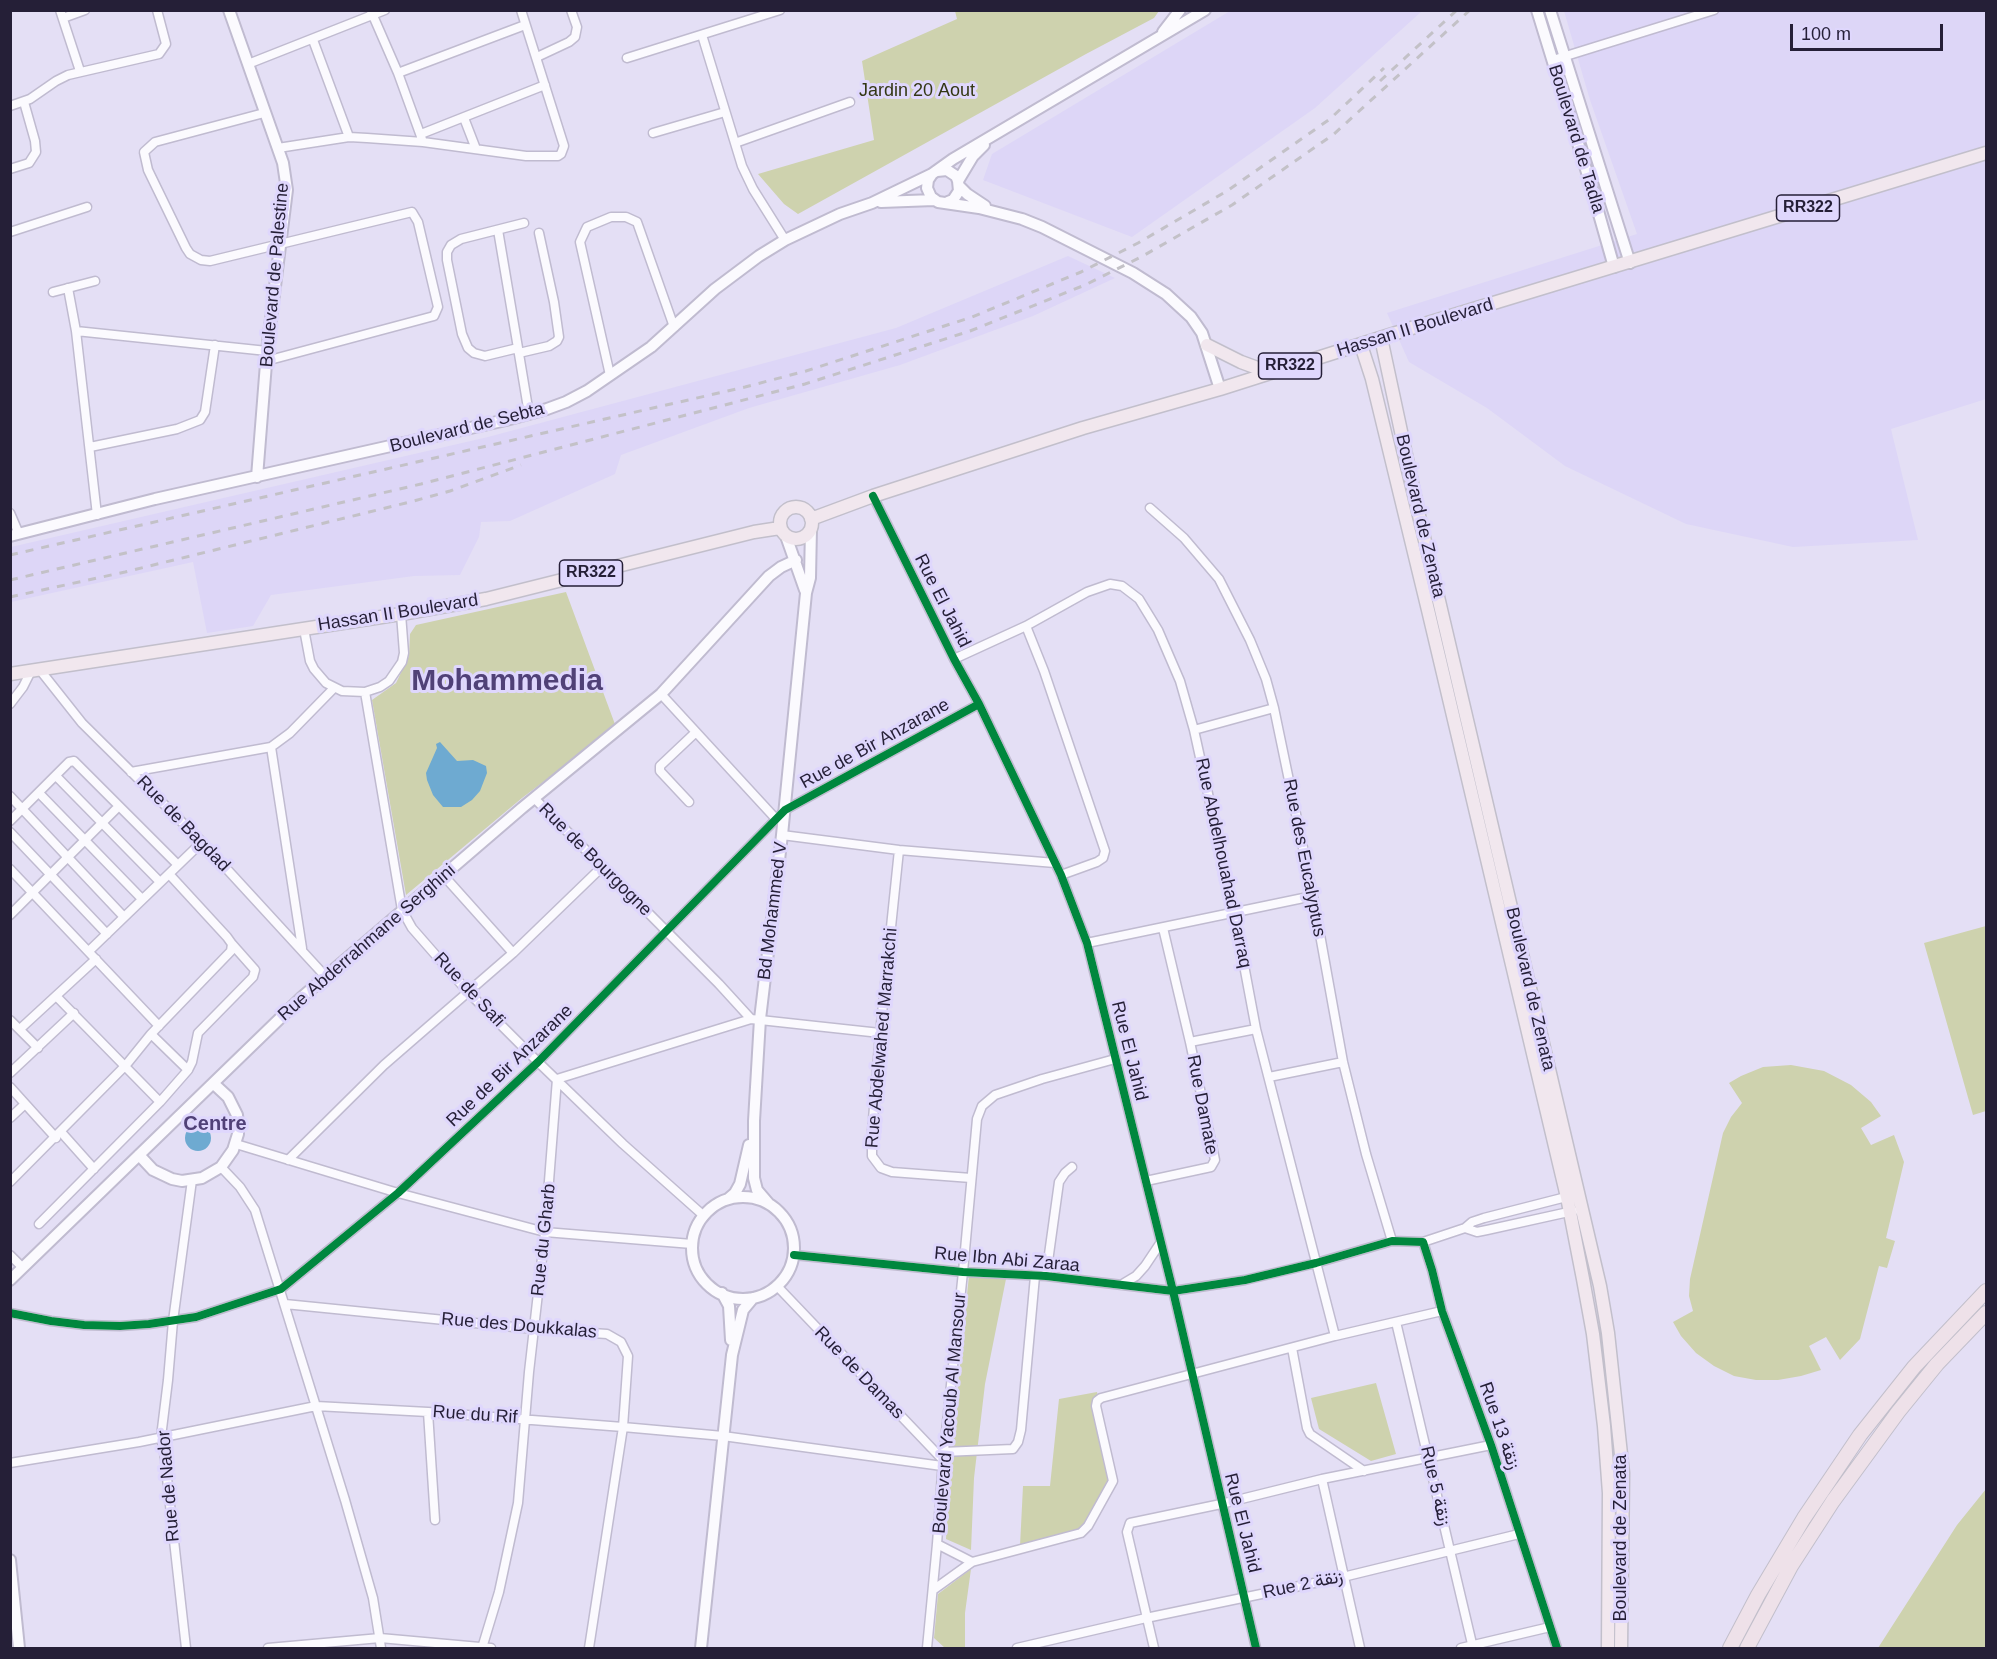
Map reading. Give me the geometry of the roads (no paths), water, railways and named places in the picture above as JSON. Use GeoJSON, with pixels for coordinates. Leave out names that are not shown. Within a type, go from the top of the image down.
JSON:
{"type":"FeatureCollection","features":[{"type":"Feature","properties":{"kind":"highway"},"geometry":{"type":"LineString","coordinates":[[1730,1648],[1758,1595],[1804,1518],[1853,1446],[1914,1367],[1986,1291]]}},
{"type":"Feature","properties":{"kind":"highway"},"geometry":{"type":"LineString","coordinates":[[1747,1648],[1791,1566],[1833,1501],[1898,1412],[1937,1364],[1986,1313]]}},
{"type":"Feature","properties":{"kind":"highway"},"geometry":{"type":"LineString","coordinates":[[1853,1446],[1866,1456]]}},
{"type":"Feature","properties":{"kind":"main road","name":"Hassan II Boulevard"},"geometry":{"type":"LineString","coordinates":[[811,524],[873,496],[1083,428],[1220,389],[1986,153]]}},
{"type":"Feature","properties":{"kind":"main road","name":"Boulevard de Zenata"},"geometry":{"type":"LineString","coordinates":[[1381,338],[1573,1195],[1569,1212],[1593,1334],[1604,1426],[1609,1493],[1608,1648]]}},
{"type":"Feature","properties":{"kind":"main road"},"geometry":{"type":"LineString","coordinates":[[1207,345],[1241,362],[1271,372]]}},
{"type":"Feature","properties":{"kind":"main road","name":"Boulevard de Zenata"},"geometry":{"type":"LineString","coordinates":[[1360,345],[1372,379],[1573,1195],[1582,1209],[1591,1246],[1608,1333],[1623,1473],[1621,1648]]}},
{"type":"Feature","properties":{"kind":"main road"},"geometry":{"type":"LineString","coordinates":[[1372,379],[1388,374]]}},
{"type":"Feature","properties":{"kind":"main road"},"geometry":{"type":"LineString","coordinates":[[783,532],[781,517],[784,512],[794,507],[804,510],[811,524]]}},
{"type":"Feature","properties":{"kind":"main road","name":"RR322"},"geometry":{"type":"LineString","coordinates":[[783,532],[790,538],[800,538],[808,533],[811,524]]}},
{"type":"Feature","properties":{"kind":"main road","name":"Hassan II Boulevard"},"geometry":{"type":"LineString","coordinates":[[10,674],[486,599],[754,532],[783,532]]}},
{"type":"Feature","properties":{"kind":"main road"},"geometry":{"type":"LineString","coordinates":[[1428,610],[1441,606]]}},
{"type":"Feature","properties":{"kind":"main road"},"geometry":{"type":"LineString","coordinates":[[1577,1250],[1591,1246]]}},
{"type":"Feature","properties":{"kind":"street"},"geometry":{"type":"LineString","coordinates":[[80,71],[62,14],[85,10]]}},
{"type":"Feature","properties":{"kind":"street"},"geometry":{"type":"LineString","coordinates":[[10,106],[24,102],[61,78],[80,71],[145,59],[163,51],[166,39],[157,10]]}},
{"type":"Feature","properties":{"kind":"street","name":"Boulevard de Palestine"},"geometry":{"type":"LineString","coordinates":[[229,10],[283,163],[286,190],[266,356],[257,477]]}},
{"type":"Feature","properties":{"kind":"street"},"geometry":{"type":"LineString","coordinates":[[248,64],[313,40],[372,13],[385,10]]}},
{"type":"Feature","properties":{"kind":"street"},"geometry":{"type":"LineString","coordinates":[[278,148],[349,137],[422,138],[476,149],[541,157],[558,156],[564,146],[521,10]]}},
{"type":"Feature","properties":{"kind":"street"},"geometry":{"type":"LineString","coordinates":[[537,57],[575,37],[577,27],[571,10]]}},
{"type":"Feature","properties":{"kind":"street"},"geometry":{"type":"LineString","coordinates":[[627,58],[780,10]]}},
{"type":"Feature","properties":{"kind":"street"},"geometry":{"type":"LineString","coordinates":[[1157,38],[1173,22],[1180,10]]}},
{"type":"Feature","properties":{"kind":"street"},"geometry":{"type":"LineString","coordinates":[[948,202],[956,196],[959,184],[973,156],[989,140],[1205,10]]}},
{"type":"Feature","properties":{"kind":"street","name":"Boulevard de Tadla"},"geometry":{"type":"LineString","coordinates":[[1537,10],[1614,267]]}},
{"type":"Feature","properties":{"kind":"street","name":"Boulevard de Tadla"},"geometry":{"type":"LineString","coordinates":[[1550,10],[1630,263]]}},
{"type":"Feature","properties":{"kind":"street"},"geometry":{"type":"LineString","coordinates":[[1553,60],[1714,10]]}},
{"type":"Feature","properties":{"kind":"street"},"geometry":{"type":"LineString","coordinates":[[372,13],[398,73],[422,138]]}},
{"type":"Feature","properties":{"kind":"street"},"geometry":{"type":"LineString","coordinates":[[398,73],[525,25]]}},
{"type":"Feature","properties":{"kind":"street"},"geometry":{"type":"LineString","coordinates":[[702,35],[746,177],[784,240]]}},
{"type":"Feature","properties":{"kind":"street"},"geometry":{"type":"LineString","coordinates":[[313,40],[349,137]]}},
{"type":"Feature","properties":{"kind":"street"},"geometry":{"type":"LineString","coordinates":[[422,138],[545,85]]}},
{"type":"Feature","properties":{"kind":"street"},"geometry":{"type":"LineString","coordinates":[[10,170],[29,163],[36,155],[35,141],[24,102]]}},
{"type":"Feature","properties":{"kind":"street"},"geometry":{"type":"LineString","coordinates":[[735,143],[850,102]]}},
{"type":"Feature","properties":{"kind":"street"},"geometry":{"type":"LineString","coordinates":[[653,133],[725,112]]}},
{"type":"Feature","properties":{"kind":"street"},"geometry":{"type":"LineString","coordinates":[[76,331],[215,345],[266,356],[434,316],[438,307],[418,222],[412,212],[206,262],[190,254],[143,156],[146,149],[155,142],[264,113]]}},
{"type":"Feature","properties":{"kind":"street"},"geometry":{"type":"LineString","coordinates":[[464,118],[476,149]]}},
{"type":"Feature","properties":{"kind":"street","name":"Boulevard de Sebta"},"geometry":{"type":"LineString","coordinates":[[15,535],[155,499],[529,414],[566,402],[587,391],[651,347],[715,289],[749,262],[784,240],[840,214],[872,203],[934,173],[962,154],[989,140]]}},
{"type":"Feature","properties":{"kind":"street"},"geometry":{"type":"LineString","coordinates":[[998,213],[973,199],[952,173],[942,170],[934,173],[928,180],[927,188],[934,200],[998,213],[1042,227],[1142,278],[1179,304],[1191,317],[1207,345],[1220,389]]}},
{"type":"Feature","properties":{"kind":"street","name":"Boulevard de Sebta"},"geometry":{"type":"LineString","coordinates":[[872,203],[934,200]]}},
{"type":"Feature","properties":{"kind":"street"},"geometry":{"type":"LineString","coordinates":[[10,232],[87,207]]}},
{"type":"Feature","properties":{"kind":"street"},"geometry":{"type":"LineString","coordinates":[[610,375],[580,242],[586,227],[610,217],[626,217],[637,222],[674,327]]}},
{"type":"Feature","properties":{"kind":"street"},"geometry":{"type":"LineString","coordinates":[[524,223],[454,243],[447,252],[462,334],[468,348],[474,353],[485,356],[549,346],[557,341],[559,336],[554,302],[539,233]]}},
{"type":"Feature","properties":{"kind":"street"},"geometry":{"type":"LineString","coordinates":[[498,230],[529,414]]}},
{"type":"Feature","properties":{"kind":"street"},"geometry":{"type":"LineString","coordinates":[[54,292],[95,280]]}},
{"type":"Feature","properties":{"kind":"street"},"geometry":{"type":"LineString","coordinates":[[68,288],[76,331],[96,515]]}},
{"type":"Feature","properties":{"kind":"street"},"geometry":{"type":"LineString","coordinates":[[90,447],[177,429],[200,420],[206,412],[215,345]]}},
{"type":"Feature","properties":{"kind":"street","name":"Rue El Jahid"},"geometry":{"type":"LineString","coordinates":[[873,496],[954,659],[979,704],[1061,875],[1087,943],[1173,1291],[1256,1648]]}},
{"type":"Feature","properties":{"kind":"street","name":"Rue des Eucalyptus"},"geometry":{"type":"LineString","coordinates":[[1150,508],[1184,538],[1219,579],[1259,659],[1274,708],[1312,896],[1342,1062],[1392,1241]]}},
{"type":"Feature","properties":{"kind":"street"},"geometry":{"type":"LineString","coordinates":[[10,513],[15,535]]}},
{"type":"Feature","properties":{"kind":"street","name":"Bd Mohammed V"},"geometry":{"type":"LineString","coordinates":[[769,1204],[754,1185],[756,1019],[785,810],[806,593],[811,566],[811,524]]}},
{"type":"Feature","properties":{"kind":"street","name":"Bd Mohammed V"},"geometry":{"type":"LineString","coordinates":[[783,532],[796,561],[806,593]]}},
{"type":"Feature","properties":{"kind":"street","name":"Rue Abderrahmane Serghini"},"geometry":{"type":"LineString","coordinates":[[140,1155],[302,997],[534,798],[661,694],[769,576],[781,567],[796,561]]}},
{"type":"Feature","properties":{"kind":"street","name":"Rue Abdelhouahad Darraq"},"geometry":{"type":"LineString","coordinates":[[954,659],[1026,626],[1096,589],[1116,584],[1129,590],[1139,599],[1158,630],[1180,681],[1194,730],[1234,912],[1256,1029],[1335,1336]]}},
{"type":"Feature","properties":{"kind":"street"},"geometry":{"type":"LineString","coordinates":[[304,629],[310,661],[326,683],[342,691],[364,692],[380,687],[388,681],[402,662],[404,653],[401,614]]}},
{"type":"Feature","properties":{"kind":"street"},"geometry":{"type":"LineString","coordinates":[[1026,626],[1044,671],[1105,851],[1103,858],[1097,862],[1061,875]]}},
{"type":"Feature","properties":{"kind":"street"},"geometry":{"type":"LineString","coordinates":[[10,704],[35,670]]}},
{"type":"Feature","properties":{"kind":"street","name":"Rue de Bagdad"},"geometry":{"type":"LineString","coordinates":[[35,670],[82,723],[202,842],[326,977]]}},
{"type":"Feature","properties":{"kind":"street"},"geometry":{"type":"LineString","coordinates":[[131,772],[271,747],[290,734],[334,688]]}},
{"type":"Feature","properties":{"kind":"street","name":"Rue de Safi"},"geometry":{"type":"LineString","coordinates":[[364,692],[402,910],[412,928],[468,992],[538,1062],[623,1144],[704,1216]]}},
{"type":"Feature","properties":{"kind":"street"},"geometry":{"type":"LineString","coordinates":[[661,694],[776,819]]}},
{"type":"Feature","properties":{"kind":"street","name":"Rue de Bir Anzarane"},"geometry":{"type":"LineString","coordinates":[[10,1313],[84,1325],[120,1326],[173,1321],[225,1308],[280,1289],[398,1193],[538,1062],[785,810],[979,704]]}},
{"type":"Feature","properties":{"kind":"street"},"geometry":{"type":"LineString","coordinates":[[1194,730],[1274,708]]}},
{"type":"Feature","properties":{"kind":"street"},"geometry":{"type":"LineString","coordinates":[[689,802],[660,771],[660,766],[696,732]]}},
{"type":"Feature","properties":{"kind":"street"},"geometry":{"type":"LineString","coordinates":[[271,747],[302,949]]}},
{"type":"Feature","properties":{"kind":"street"},"geometry":{"type":"LineString","coordinates":[[10,821],[69,762],[75,761],[178,865]]}},
{"type":"Feature","properties":{"kind":"street"},"geometry":{"type":"LineString","coordinates":[[56,776],[160,882]]}},
{"type":"Feature","properties":{"kind":"street"},"geometry":{"type":"LineString","coordinates":[[39,793],[142,898]]}},
{"type":"Feature","properties":{"kind":"street"},"geometry":{"type":"LineString","coordinates":[[10,796],[124,917]]}},
{"type":"Feature","properties":{"kind":"street","name":"Rue de Bourgogne"},"geometry":{"type":"LineString","coordinates":[[534,798],[756,1019]]}},
{"type":"Feature","properties":{"kind":"street"},"geometry":{"type":"LineString","coordinates":[[10,915],[119,806]]}},
{"type":"Feature","properties":{"kind":"street"},"geometry":{"type":"LineString","coordinates":[[10,832],[106,934]]}},
{"type":"Feature","properties":{"kind":"street"},"geometry":{"type":"LineString","coordinates":[[782,835],[899,850],[1055,863]]}},
{"type":"Feature","properties":{"kind":"street"},"geometry":{"type":"LineString","coordinates":[[89,951],[202,842]]}},
{"type":"Feature","properties":{"kind":"street","name":"Rue Abdelwahed Marrakchi"},"geometry":{"type":"LineString","coordinates":[[899,850],[880,1033],[872,1156],[881,1168],[887,1171],[971,1178]]}},
{"type":"Feature","properties":{"kind":"street"},"geometry":{"type":"LineString","coordinates":[[288,1160],[384,1065],[513,953],[603,866]]}},
{"type":"Feature","properties":{"kind":"street"},"geometry":{"type":"LineString","coordinates":[[10,869],[159,1026]]}},
{"type":"Feature","properties":{"kind":"street"},"geometry":{"type":"LineString","coordinates":[[39,1224],[160,1102],[188,1070],[198,1033],[252,979],[256,972],[169,873]]}},
{"type":"Feature","properties":{"kind":"street"},"geometry":{"type":"LineString","coordinates":[[444,876],[513,953]]}},
{"type":"Feature","properties":{"kind":"street"},"geometry":{"type":"LineString","coordinates":[[1087,943],[1312,896]]}},
{"type":"Feature","properties":{"kind":"street"},"geometry":{"type":"LineString","coordinates":[[1163,928],[1190,1042]]}},
{"type":"Feature","properties":{"kind":"street"},"geometry":{"type":"LineString","coordinates":[[10,1182],[126,1065],[151,1034],[222,962],[231,951],[232,944]]}},
{"type":"Feature","properties":{"kind":"street"},"geometry":{"type":"LineString","coordinates":[[38,1048],[14,1026],[56,996],[96,959]]}},
{"type":"Feature","properties":{"kind":"street"},"geometry":{"type":"LineString","coordinates":[[56,996],[160,1102]]}},
{"type":"Feature","properties":{"kind":"street"},"geometry":{"type":"LineString","coordinates":[[10,1073],[74,1013]]}},
{"type":"Feature","properties":{"kind":"street"},"geometry":{"type":"LineString","coordinates":[[558,1079],[756,1019],[880,1033]]}},
{"type":"Feature","properties":{"kind":"street","name":"Rue Damate"},"geometry":{"type":"LineString","coordinates":[[1146,1181],[1211,1167],[1215,1160],[1190,1042],[1256,1029]]}},
{"type":"Feature","properties":{"kind":"street"},"geometry":{"type":"LineString","coordinates":[[151,1034],[188,1070]]}},
{"type":"Feature","properties":{"kind":"street","name":"Boulevard Yacoub Al Mansour"},"geometry":{"type":"LineString","coordinates":[[927,1648],[976,1119],[985,1102],[995,1095],[1042,1079],[1115,1059]]}},
{"type":"Feature","properties":{"kind":"street"},"geometry":{"type":"LineString","coordinates":[[1269,1077],[1342,1062]]}},
{"type":"Feature","properties":{"kind":"street","name":"Rue du Gharb"},"geometry":{"type":"LineString","coordinates":[[482,1648],[500,1593],[518,1503],[534,1329],[546,1232],[558,1079]]}},
{"type":"Feature","properties":{"kind":"street"},"geometry":{"type":"LineString","coordinates":[[10,1280],[140,1155],[146,1164],[162,1176],[182,1181],[212,1174],[221,1167],[230,1157],[236,1143],[238,1124],[233,1105],[214,1084]]}},
{"type":"Feature","properties":{"kind":"street"},"geometry":{"type":"LineString","coordinates":[[10,1087],[25,1104],[94,1168]]}},
{"type":"Feature","properties":{"kind":"street"},"geometry":{"type":"LineString","coordinates":[[10,1118],[25,1104]]}},
{"type":"Feature","properties":{"kind":"street","name":"Bd Mohammed V"},"geometry":{"type":"LineString","coordinates":[[727,1199],[735,1193],[740,1184],[754,1121]]}},
{"type":"Feature","properties":{"kind":"street"},"geometry":{"type":"LineString","coordinates":[[236,1143],[398,1193],[546,1232],[692,1244]]}},
{"type":"Feature","properties":{"kind":"street"},"geometry":{"type":"LineString","coordinates":[[221,1167],[240,1187],[255,1210],[373,1598],[381,1648]]}},
{"type":"Feature","properties":{"kind":"street"},"geometry":{"type":"LineString","coordinates":[[1046,1276],[1059,1182],[1072,1167]]}},
{"type":"Feature","properties":{"kind":"street","name":"Rue de Nador"},"geometry":{"type":"LineString","coordinates":[[186,1648],[161,1437],[173,1321],[192,1180]]}},
{"type":"Feature","properties":{"kind":"street"},"geometry":{"type":"LineString","coordinates":[[1392,1241],[1423,1242],[1465,1228],[1472,1222],[1484,1218],[1573,1195]]}},
{"type":"Feature","properties":{"kind":"street"},"geometry":{"type":"LineString","coordinates":[[756,1198],[769,1204],[781,1213],[794,1240],[794,1255],[788,1272],[777,1286],[753,1298],[732,1297],[722,1293],[711,1287],[697,1268],[692,1244],[696,1229],[714,1206],[727,1199],[756,1198]]}},
{"type":"Feature","properties":{"kind":"street"},"geometry":{"type":"LineString","coordinates":[[1465,1228],[1477,1232],[1582,1209]]}},
{"type":"Feature","properties":{"kind":"street","name":"Rue Ibn Abi Zaraa"},"geometry":{"type":"LineString","coordinates":[[794,1255],[963,1272],[1046,1276],[1173,1291],[1245,1280],[1392,1241]]}},
{"type":"Feature","properties":{"kind":"street"},"geometry":{"type":"LineString","coordinates":[[1121,1286],[1136,1276],[1161,1242]]}},
{"type":"Feature","properties":{"kind":"street","name":"Rue 13 زنقة"},"geometry":{"type":"LineString","coordinates":[[1423,1242],[1442,1311],[1491,1445],[1557,1648]]}},
{"type":"Feature","properties":{"kind":"street"},"geometry":{"type":"LineString","coordinates":[[10,1255],[23,1268]]}},
{"type":"Feature","properties":{"kind":"street","name":"Rue du Rif"},"geometry":{"type":"LineString","coordinates":[[10,1463],[161,1437],[316,1406],[623,1427],[943,1459],[1013,1449],[1018,1442],[1021,1430],[1035,1275]]}},
{"type":"Feature","properties":{"kind":"street","name":"Rue de Damas"},"geometry":{"type":"LineString","coordinates":[[777,1286],[943,1459]]}},
{"type":"Feature","properties":{"kind":"street"},"geometry":{"type":"LineString","coordinates":[[722,1293],[729,1306],[732,1355]]}},
{"type":"Feature","properties":{"kind":"street"},"geometry":{"type":"LineString","coordinates":[[700,1648],[732,1355],[743,1310],[753,1298]]}},
{"type":"Feature","properties":{"kind":"street","name":"Rue des Doukkalas"},"geometry":{"type":"LineString","coordinates":[[285,1304],[607,1334],[621,1342],[628,1356],[623,1427],[589,1648]]}},
{"type":"Feature","properties":{"kind":"street"},"geometry":{"type":"LineString","coordinates":[[933,1590],[972,1562],[1081,1533],[1088,1526],[1113,1481],[1096,1406],[1097,1401],[1101,1398],[1335,1336],[1442,1311]]}},
{"type":"Feature","properties":{"kind":"street","name":"Rue 5 زنقة"},"geometry":{"type":"LineString","coordinates":[[1396,1322],[1473,1647]]}},
{"type":"Feature","properties":{"kind":"street"},"geometry":{"type":"LineString","coordinates":[[1292,1348],[1310,1434],[1364,1471]]}},
{"type":"Feature","properties":{"kind":"street"},"geometry":{"type":"LineString","coordinates":[[428,1412],[435,1520]]}},
{"type":"Feature","properties":{"kind":"street"},"geometry":{"type":"LineString","coordinates":[[1154,1648],[1127,1532],[1130,1523],[1221,1504],[1322,1479],[1491,1445]]}},
{"type":"Feature","properties":{"kind":"street"},"geometry":{"type":"LineString","coordinates":[[1322,1479],[1360,1648]]}},
{"type":"Feature","properties":{"kind":"street","name":"Rue 2 زنقة"},"geometry":{"type":"LineString","coordinates":[[1017,1648],[1146,1618],[1343,1577],[1519,1534]]}},
{"type":"Feature","properties":{"kind":"street"},"geometry":{"type":"LineString","coordinates":[[938,1544],[972,1562]]}},
{"type":"Feature","properties":{"kind":"street"},"geometry":{"type":"LineString","coordinates":[[10,1560],[19,1648]]}},
{"type":"Feature","properties":{"kind":"street"},"geometry":{"type":"LineString","coordinates":[[1461,1648],[1550,1627]]}},
{"type":"Feature","properties":{"kind":"street"},"geometry":{"type":"LineString","coordinates":[[268,1648],[380,1638],[491,1648]]}},
{"type":"Feature","properties":{"kind":"water"},"geometry":{"type":"Polygon","coordinates":[[[440,742],[457,761],[473,760],[486,766],[487,773],[480,791],[461,807],[443,807],[433,795],[427,780],[426,773],[437,748],[436,744],[440,742]]]}},
{"type":"Feature","properties":{"kind":"water"},"geometry":{"type":"Polygon","coordinates":[[[198,1125],[207,1129],[211,1138],[207,1147],[198,1151],[189,1147],[185,1138],[189,1129],[198,1125]]]}},
{"type":"Feature","properties":{"kind":"railway"},"geometry":{"type":"LineString","coordinates":[[1380,81],[1457,10]]}},
{"type":"Feature","properties":{"kind":"railway"},"geometry":{"type":"LineString","coordinates":[[10,580],[421,484],[805,384],[970,331],[1085,285],[1141,257],[1232,205],[1334,134],[1470,10]]}},
{"type":"Feature","properties":{"kind":"railway"},"geometry":{"type":"LineString","coordinates":[[10,555],[745,387],[806,371],[972,317],[1081,272],[1138,243],[1227,191],[1330,119],[1384,68]]}},
{"type":"Feature","properties":{"kind":"railway"},"geometry":{"type":"LineString","coordinates":[[10,597],[125,572],[414,501],[450,491],[521,465]]}},
{"type":"Feature","properties":{"kind":"district","name":"Mohammedia"},"geometry":{"type":"Point","coordinates":[507,682]}},
{"type":"Feature","properties":{"kind":"district","name":"Centre"},"geometry":{"type":"Point","coordinates":[215,1124]}},
{"type":"Feature","properties":{"kind":"park label","name":"Jardin 20 Aout"},"geometry":{"type":"Point","coordinates":[917,91]}}]}
